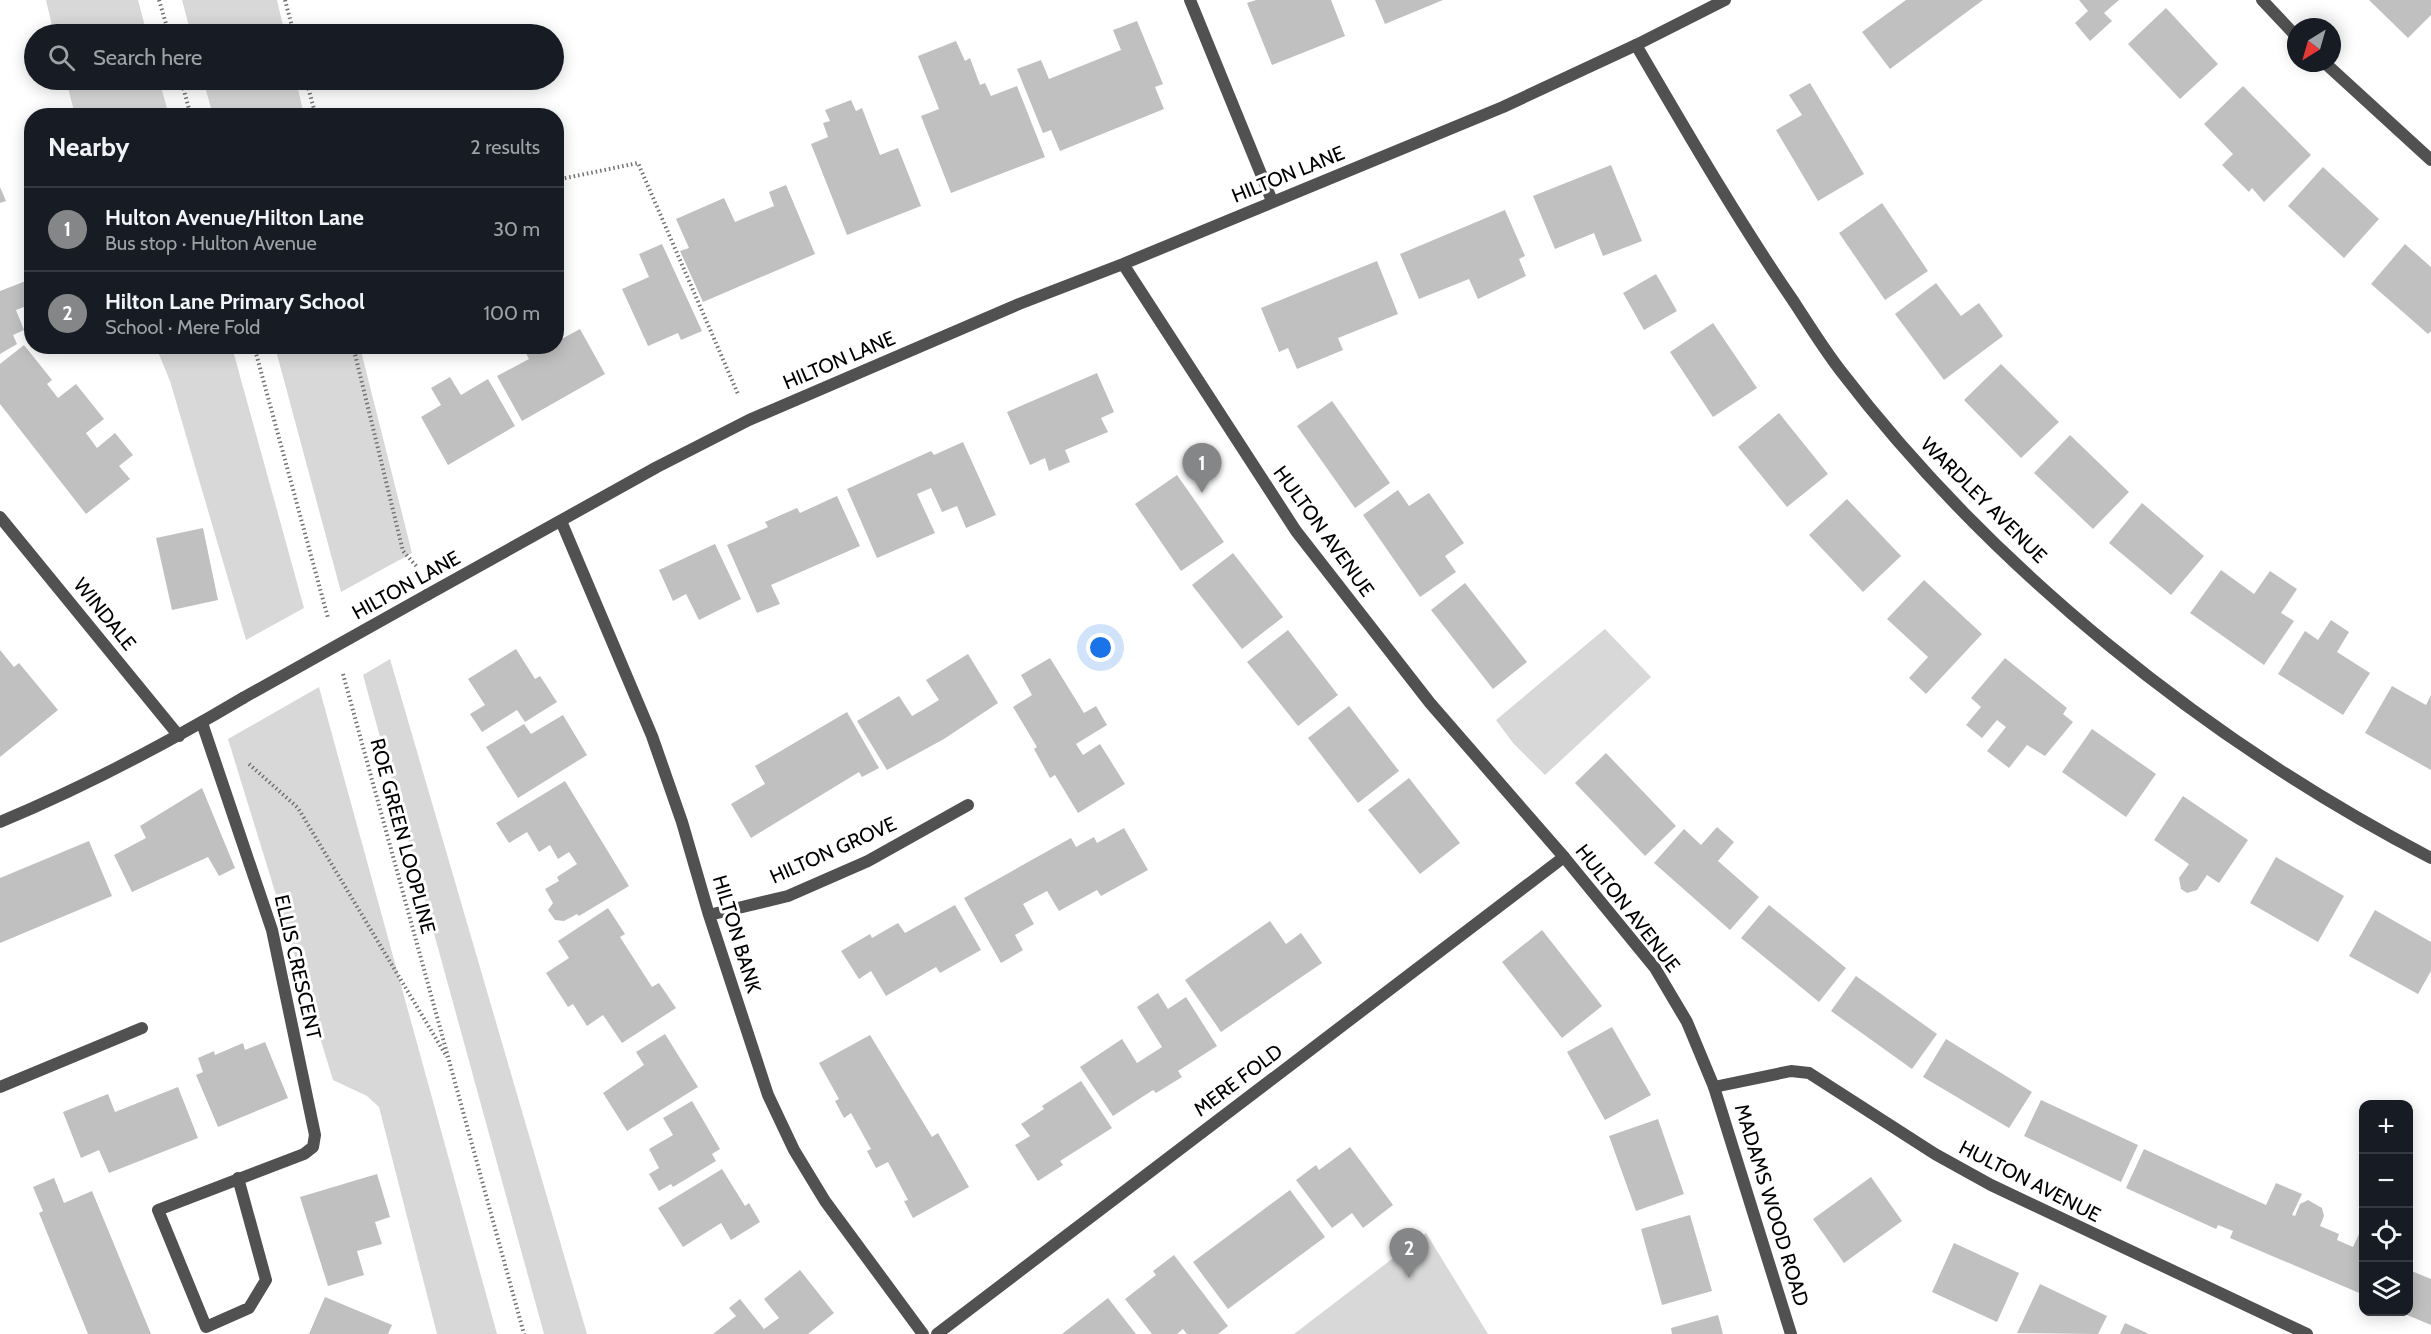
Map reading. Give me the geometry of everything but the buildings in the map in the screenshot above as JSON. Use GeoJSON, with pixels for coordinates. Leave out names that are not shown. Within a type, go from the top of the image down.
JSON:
{"type":"FeatureCollection","features":[{"type":"Feature","properties":{"kind":"street"},"geometry":{"type":"LineString","coordinates":[[1190,0],[1272,201]]}},
{"type":"Feature","properties":{"kind":"street","name":"HILTON LANE"},"geometry":{"type":"LineString","coordinates":[[0,822],[65,795],[179,736],[561,520],[749,420],[1019,304],[1123,264],[1503,107],[1636,45],[1725,0]]}},
{"type":"Feature","properties":{"kind":"street"},"geometry":{"type":"LineString","coordinates":[[2262,0],[2287,26]]}},
{"type":"Feature","properties":{"kind":"street","name":"WARDLEY AVENUE"},"geometry":{"type":"LineString","coordinates":[[1636,45],[1746,231],[1839,369],[1912,458],[1998,545],[2099,637],[2281,772],[2366,824],[2431,858]]}},
{"type":"Feature","properties":{"kind":"street"},"geometry":{"type":"LineString","coordinates":[[2335,72],[2431,160]]}},
{"type":"Feature","properties":{"kind":"street","name":"HULTON AVENUE"},"geometry":{"type":"LineString","coordinates":[[1123,264],[1296,531],[1430,703],[1655,968],[1687,1022],[1714,1087],[1791,1071],[1809,1073],[1935,1154],[1991,1185],[2307,1334]]}},
{"type":"Feature","properties":{"kind":"street","name":"WINDALE"},"geometry":{"type":"LineString","coordinates":[[0,517],[179,736]]}},
{"type":"Feature","properties":{"kind":"street","name":"HILTON BANK"},"geometry":{"type":"LineString","coordinates":[[561,520],[652,736],[682,822],[709,915],[768,1095],[794,1150],[825,1201],[923,1334]]}},
{"type":"Feature","properties":{"kind":"street","name":"ELLIS CRESCENT"},"geometry":{"type":"LineString","coordinates":[[202,723],[272,930],[315,1135],[313,1147],[304,1154],[238,1178],[158,1210],[206,1327],[249,1308],[266,1280],[238,1178]]}},
{"type":"Feature","properties":{"kind":"street","name":"HILTON GROVE"},"geometry":{"type":"LineString","coordinates":[[709,915],[788,896],[868,861],[968,806]]}},
{"type":"Feature","properties":{"kind":"street","name":"MERE FOLD"},"geometry":{"type":"LineString","coordinates":[[937,1334],[1563,857]]}},
{"type":"Feature","properties":{"kind":"street"},"geometry":{"type":"LineString","coordinates":[[0,1087],[142,1028]]}},
{"type":"Feature","properties":{"kind":"street","name":"MADAMS WOOD ROAD"},"geometry":{"type":"LineString","coordinates":[[1714,1087],[1791,1334]]}},
{"type":"Feature","properties":{"kind":"path"},"geometry":{"type":"LineString","coordinates":[[159,0],[166,24]]}},
{"type":"Feature","properties":{"kind":"path"},"geometry":{"type":"LineString","coordinates":[[285,0],[291,24]]}},
{"type":"Feature","properties":{"kind":"path"},"geometry":{"type":"LineString","coordinates":[[184,90],[189,108]]}},
{"type":"Feature","properties":{"kind":"path"},"geometry":{"type":"LineString","coordinates":[[309,90],[314,108]]}},
{"type":"Feature","properties":{"kind":"path"},"geometry":{"type":"LineString","coordinates":[[564,178],[638,164],[749,420]]}},
{"type":"Feature","properties":{"kind":"path"},"geometry":{"type":"LineString","coordinates":[[256,354],[330,623]]}},
{"type":"Feature","properties":{"kind":"path"},"geometry":{"type":"LineString","coordinates":[[355,354],[403,551],[432,592]]}},
{"type":"Feature","properties":{"kind":"path","name":"ROE GREEN LOOPLINE"},"geometry":{"type":"LineString","coordinates":[[342,669],[524,1334]]}},
{"type":"Feature","properties":{"kind":"path"},"geometry":{"type":"LineString","coordinates":[[213,754],[240,756],[298,808],[449,1061]]}},
{"type":"Feature","properties":{"kind":"shaded area"},"geometry":{"type":"Polygon","coordinates":[[[46,0],[138,0],[144,24],[52,24],[46,0]]]}},
{"type":"Feature","properties":{"kind":"shaded area"},"geometry":{"type":"Polygon","coordinates":[[[182,0],[277,0],[283,24],[188,24],[182,0]]]}},
{"type":"Feature","properties":{"kind":"shaded area"},"geometry":{"type":"Polygon","coordinates":[[[69,90],[162,90],[167,108],[73,108],[69,90]]]}},
{"type":"Feature","properties":{"kind":"shaded area"},"geometry":{"type":"Polygon","coordinates":[[[206,90],[298,90],[302,108],[211,108],[206,90]]]}},
{"type":"Feature","properties":{"kind":"shaded area"},"geometry":{"type":"Polygon","coordinates":[[[159,354],[234,354],[304,608],[246,640],[170,381],[159,354]]]}},
{"type":"Feature","properties":{"kind":"shaded area"},"geometry":{"type":"Polygon","coordinates":[[[277,354],[362,354],[412,553],[341,592],[277,354]]]}},
{"type":"Feature","properties":{"kind":"shaded area"},"geometry":{"type":"Polygon","coordinates":[[[1605,629],[1651,677],[1545,775],[1513,743],[1496,720],[1605,629]]]}},
{"type":"Feature","properties":{"kind":"shaded area"},"geometry":{"type":"Polygon","coordinates":[[[390,659],[587,1334],[544,1334],[363,675],[390,659]]]}},
{"type":"Feature","properties":{"kind":"shaded area"},"geometry":{"type":"Polygon","coordinates":[[[319,687],[497,1334],[437,1334],[379,1107],[367,1096],[333,1080],[228,739],[319,687]]]}},
{"type":"Feature","properties":{"kind":"shaded area"},"geometry":{"type":"Polygon","coordinates":[[[1426,1233],[1488,1334],[1294,1334],[1426,1233]]]}},
{"type":"Feature","properties":{"kind":"place","name":"Hulton Avenue/Hilton Lane"},"geometry":{"type":"Point","coordinates":[1202,493]}},
{"type":"Feature","properties":{"kind":"place","name":"Hilton Lane Primary School"},"geometry":{"type":"Point","coordinates":[1409,1278]}}]}
